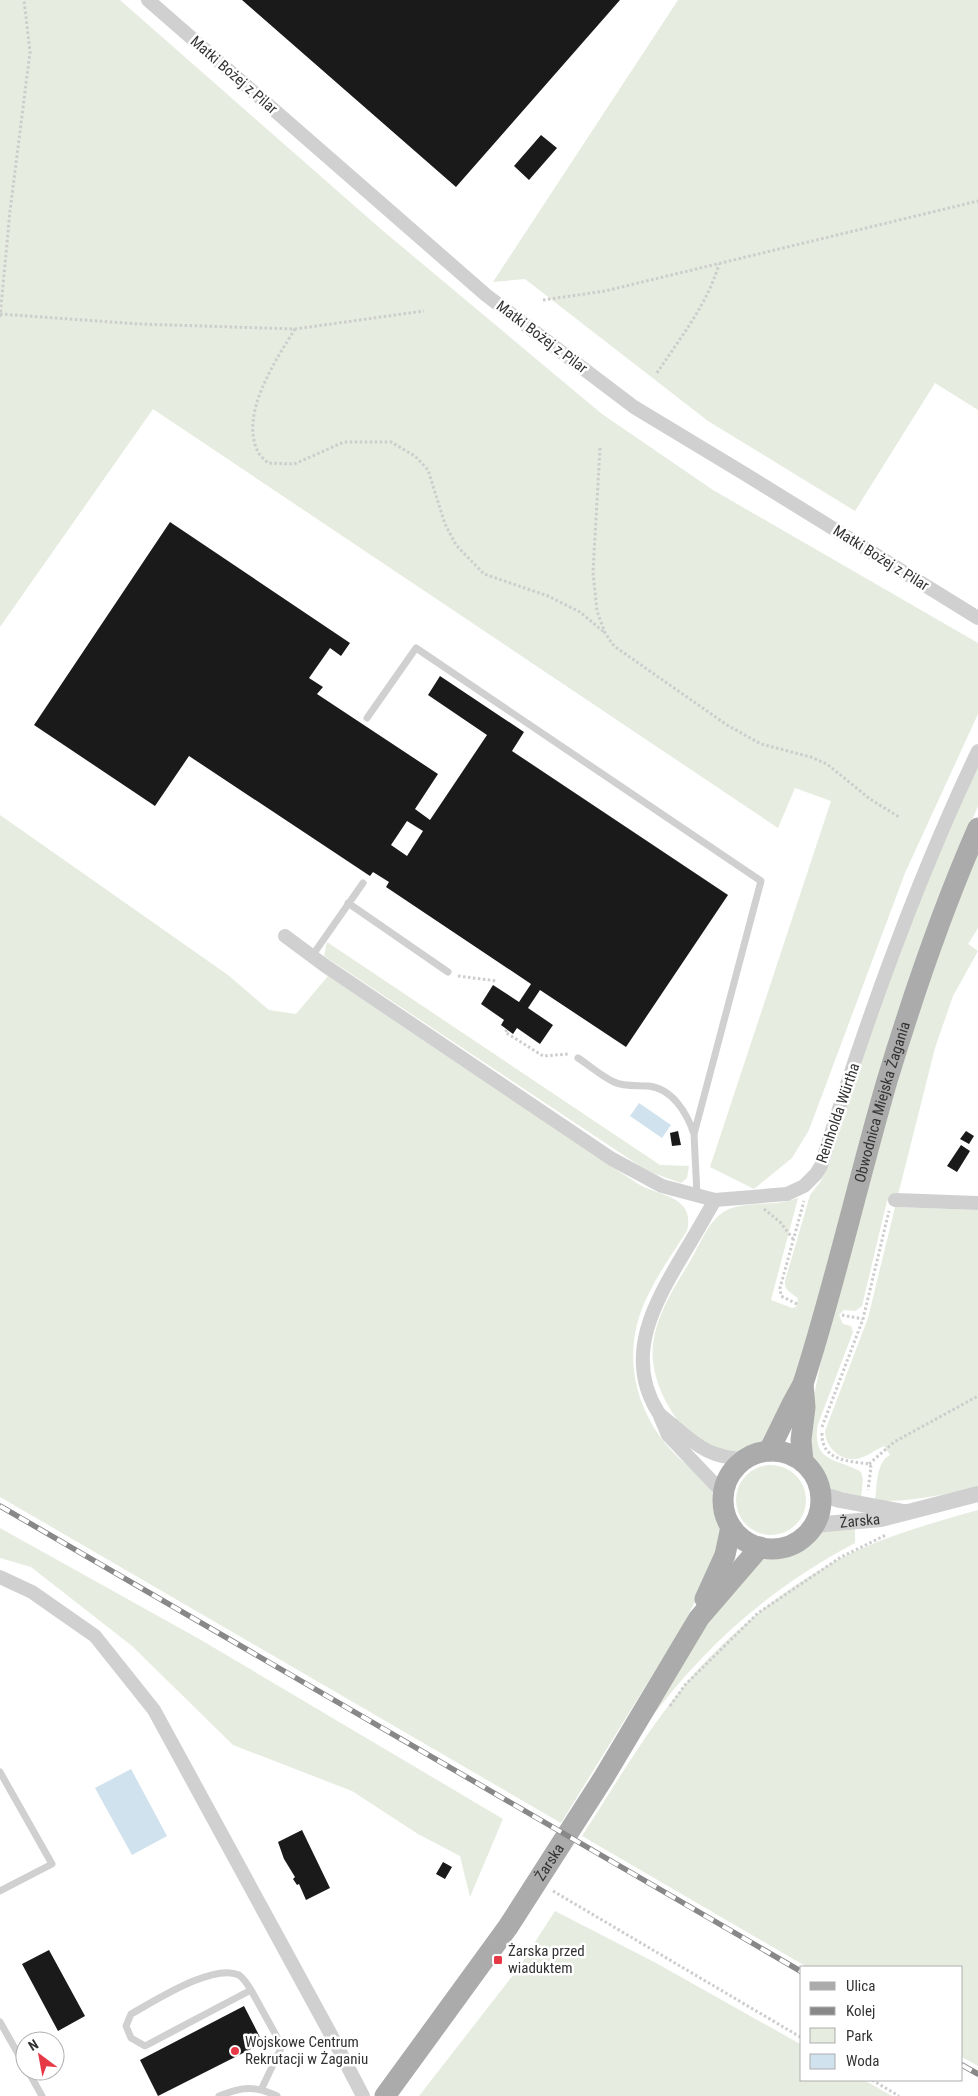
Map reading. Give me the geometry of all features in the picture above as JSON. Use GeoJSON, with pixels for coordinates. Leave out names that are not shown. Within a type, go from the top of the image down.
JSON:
{"type":"FeatureCollection","features":[{"type":"Feature","properties":{"kind":"main road","name":"Obwodnica Miejska Żagania"},"geometry":{"type":"LineString","coordinates":[[769,1451],[804,1384],[901,1037],[939,922],[978,828]]}},
{"type":"Feature","properties":{"kind":"main road","name":"Obwodnica Miejska Żagania"},"geometry":{"type":"LineString","coordinates":[[803,1462],[801,1440],[805,1407],[804,1384]]}},
{"type":"Feature","properties":{"kind":"main road"},"geometry":{"type":"LineString","coordinates":[[769,1451],[787,1453],[803,1462],[815,1476],[821,1494],[821,1505],[814,1525],[806,1535],[791,1545],[772,1549],[760,1547],[739,1536],[731,1527],[725,1511],[724,1494],[731,1474],[746,1459],[761,1452],[769,1451]]}},
{"type":"Feature","properties":{"kind":"main road","name":"Żarska"},"geometry":{"type":"LineString","coordinates":[[699,1618],[707,1594],[725,1555],[731,1527]]}},
{"type":"Feature","properties":{"kind":"main road","name":"Żarska"},"geometry":{"type":"LineString","coordinates":[[385,2096],[488,1957],[604,1777],[699,1618],[760,1547]]}},
{"type":"Feature","properties":{"kind":"street","name":"Matki Bożej z Pilar"},"geometry":{"type":"LineString","coordinates":[[148,0],[486,295],[634,407],[978,618]]}},
{"type":"Feature","properties":{"kind":"street","name":"Reinholda Würtha"},"geometry":{"type":"LineString","coordinates":[[715,1200],[787,1194],[804,1186],[821,1166],[844,1094],[904,926],[932,853],[978,751]]}},
{"type":"Feature","properties":{"kind":"street"},"geometry":{"type":"LineString","coordinates":[[285,936],[612,1159],[662,1186],[715,1200],[661,1291],[644,1338],[643,1357],[645,1377],[668,1435],[724,1494]]}},
{"type":"Feature","properties":{"kind":"street"},"geometry":{"type":"LineString","coordinates":[[895,1200],[978,1203]]}},
{"type":"Feature","properties":{"kind":"street"},"geometry":{"type":"LineString","coordinates":[[659,1413],[695,1444],[711,1454],[728,1458],[746,1459]]}},
{"type":"Feature","properties":{"kind":"street","name":"Żarska"},"geometry":{"type":"LineString","coordinates":[[821,1494],[840,1500],[906,1512]]}},
{"type":"Feature","properties":{"kind":"street","name":"Żarska"},"geometry":{"type":"LineString","coordinates":[[814,1525],[881,1519],[978,1494]]}},
{"type":"Feature","properties":{"kind":"street"},"geometry":{"type":"LineString","coordinates":[[0,1577],[32,1592],[95,1636],[154,1710],[363,2096]]}},
{"type":"Feature","properties":{"kind":"lane"},"geometry":{"type":"LineString","coordinates":[[367,718],[416,648],[761,881],[694,1134]]}},
{"type":"Feature","properties":{"kind":"lane"},"geometry":{"type":"LineString","coordinates":[[312,956],[363,883]]}},
{"type":"Feature","properties":{"kind":"lane"},"geometry":{"type":"LineString","coordinates":[[348,903],[448,972]]}},
{"type":"Feature","properties":{"kind":"lane"},"geometry":{"type":"LineString","coordinates":[[578,1058],[613,1082],[625,1085],[663,1088],[688,1117],[694,1134],[697,1195]]}},
{"type":"Feature","properties":{"kind":"lane"},"geometry":{"type":"LineString","coordinates":[[0,1772],[52,1864],[0,1891]]}},
{"type":"Feature","properties":{"kind":"lane"},"geometry":{"type":"LineString","coordinates":[[251,1990],[145,2046],[132,2038],[126,2026],[131,2014],[207,1975],[227,1972],[240,1976],[251,1990],[282,2046],[261,2090]]}},
{"type":"Feature","properties":{"kind":"lane"},"geometry":{"type":"LineString","coordinates":[[0,2022],[15,2048]]}},
{"type":"Feature","properties":{"kind":"lane"},"geometry":{"type":"LineString","coordinates":[[34,2081],[42,2096]]}},
{"type":"Feature","properties":{"kind":"lane"},"geometry":{"type":"LineString","coordinates":[[219,2096],[238,2088],[253,2088],[277,2096]]}},
{"type":"Feature","properties":{"kind":"path"},"geometry":{"type":"LineString","coordinates":[[24,0],[30,52],[10,211],[0,315],[139,324],[295,329],[424,311]]}},
{"type":"Feature","properties":{"kind":"path"},"geometry":{"type":"LineString","coordinates":[[543,300],[605,291],[978,201]]}},
{"type":"Feature","properties":{"kind":"path"},"geometry":{"type":"LineString","coordinates":[[657,373],[698,312],[714,281],[719,264]]}},
{"type":"Feature","properties":{"kind":"path"},"geometry":{"type":"LineString","coordinates":[[295,329],[273,365],[260,395],[252,427],[258,452],[268,464],[294,464],[344,442],[391,442],[415,456],[428,470],[436,498],[449,531],[456,545],[477,569],[484,574],[548,596],[580,612],[605,633]]}},
{"type":"Feature","properties":{"kind":"path"},"geometry":{"type":"LineString","coordinates":[[600,448],[593,572],[597,612],[605,633],[614,646],[727,725],[761,744],[811,757],[827,764],[870,799],[899,817]]}},
{"type":"Feature","properties":{"kind":"path"},"geometry":{"type":"LineString","coordinates":[[448,972],[457,976],[497,981]]}},
{"type":"Feature","properties":{"kind":"path"},"geometry":{"type":"LineString","coordinates":[[507,1030],[505,1032],[543,1056],[568,1054],[578,1058]]}},
{"type":"Feature","properties":{"kind":"path"},"geometry":{"type":"LineString","coordinates":[[797,1304],[784,1298],[780,1293],[793,1239],[811,1180]]}},
{"type":"Feature","properties":{"kind":"path"},"geometry":{"type":"LineString","coordinates":[[748,1197],[780,1222],[793,1239]]}},
{"type":"Feature","properties":{"kind":"path"},"geometry":{"type":"LineString","coordinates":[[895,1200],[892,1202],[863,1319],[826,1418],[822,1436],[827,1450],[833,1456],[847,1462],[869,1464],[894,1442],[978,1396]]}},
{"type":"Feature","properties":{"kind":"path"},"geometry":{"type":"LineString","coordinates":[[841,1315],[863,1319]]}},
{"type":"Feature","properties":{"kind":"path"},"geometry":{"type":"LineString","coordinates":[[868,1492],[871,1467],[869,1464]]}},
{"type":"Feature","properties":{"kind":"path"},"geometry":{"type":"LineString","coordinates":[[668,1709],[685,1685],[758,1613],[841,1557],[893,1532]]}},
{"type":"Feature","properties":{"kind":"path"},"geometry":{"type":"LineString","coordinates":[[537,1881],[800,2037]]}},
{"type":"Feature","properties":{"kind":"path"},"geometry":{"type":"LineString","coordinates":[[874,2081],[899,2096]]}},
{"type":"Feature","properties":{"kind":"green space"},"geometry":{"type":"Polygon","coordinates":[[[0,0],[120,0],[382,230],[602,414],[713,490],[978,643],[978,714],[905,873],[809,1130],[792,1158],[754,1189],[710,1167],[831,801],[795,788],[778,828],[153,409],[0,627],[0,0]]]}},
{"type":"Feature","properties":{"kind":"green space"},"geometry":{"type":"Polygon","coordinates":[[[678,0],[978,0],[978,410],[935,383],[855,511],[708,421],[525,279],[493,282],[678,0]]]}},
{"type":"Feature","properties":{"kind":"green space"},"geometry":{"type":"Polygon","coordinates":[[[978,762],[978,806],[963,841],[795,1380],[762,1444],[740,1451],[719,1450],[700,1441],[683,1426],[669,1408],[659,1387],[654,1365],[653,1344],[663,1310],[706,1231],[721,1214],[733,1207],[784,1202],[798,1198],[771,1300],[792,1308],[796,1307],[798,1299],[787,1290],[785,1281],[810,1195],[821,1181],[830,1162],[842,1114],[926,880],[978,762]]]}},
{"type":"Feature","properties":{"kind":"green space"},"geometry":{"type":"Polygon","coordinates":[[[0,815],[228,975],[269,1010],[296,1014],[328,976],[635,1182],[675,1200],[686,1211],[688,1220],[687,1231],[649,1293],[640,1315],[633,1359],[636,1381],[651,1423],[664,1442],[680,1459],[704,1479],[710,1487],[716,1504],[722,1535],[705,1582],[682,1627],[561,1823],[0,1497],[0,815]]]}},
{"type":"Feature","properties":{"kind":"green space"},"geometry":{"type":"Polygon","coordinates":[[[978,852],[978,928],[968,944],[978,951],[953,996],[935,1048],[898,1195],[887,1201],[862,1306],[855,1311],[844,1310],[839,1315],[843,1324],[851,1326],[853,1332],[818,1424],[818,1446],[822,1453],[861,1472],[863,1479],[861,1499],[839,1493],[830,1488],[811,1461],[808,1449],[812,1404],[824,1348],[884,1127],[926,987],[978,852]]]}},
{"type":"Feature","properties":{"kind":"green space"},"geometry":{"type":"Polygon","coordinates":[[[327,942],[660,1165],[689,1166],[687,1178],[681,1183],[640,1166],[324,956],[327,942]]]}},
{"type":"Feature","properties":{"kind":"green space"},"geometry":{"type":"Polygon","coordinates":[[[895,1207],[978,1210],[978,1487],[914,1499],[875,1501],[880,1469],[885,1458],[890,1455],[884,1446],[856,1459],[844,1458],[830,1447],[825,1431],[868,1318],[895,1207]]]}},
{"type":"Feature","properties":{"kind":"green space"},"geometry":{"type":"Polygon","coordinates":[[[764,1465],[778,1465],[791,1471],[800,1480],[806,1493],[804,1513],[796,1525],[778,1535],[764,1535],[751,1529],[742,1520],[736,1507],[736,1493],[742,1480],[751,1471],[764,1465]]]}},
{"type":"Feature","properties":{"kind":"green space"},"geometry":{"type":"Polygon","coordinates":[[[978,1510],[978,2066],[963,2058],[963,1966],[805,1966],[582,1836],[641,1745],[679,1692],[712,1655],[750,1620],[811,1575],[849,1554],[904,1532],[978,1510]]]}},
{"type":"Feature","properties":{"kind":"green space"},"geometry":{"type":"Polygon","coordinates":[[[855,1526],[855,1543],[793,1580],[738,1624],[688,1673],[643,1729],[710,1616],[765,1556],[781,1555],[797,1550],[818,1533],[855,1526]]]}},
{"type":"Feature","properties":{"kind":"green space"},"geometry":{"type":"Polygon","coordinates":[[[0,1528],[201,1640],[503,1819],[470,1897],[460,1856],[418,1834],[352,1791],[233,1745],[132,1646],[31,1567],[0,1558],[0,1528]]]}},
{"type":"Feature","properties":{"kind":"green space"},"geometry":{"type":"Polygon","coordinates":[[[555,1911],[656,1963],[800,2044],[800,2081],[866,2081],[892,2096],[419,2096],[517,1970],[555,1911]]]}},
{"type":"Feature","properties":{"kind":"water"},"geometry":{"type":"Polygon","coordinates":[[[639,1103],[671,1125],[662,1138],[630,1116],[639,1103]]]}},
{"type":"Feature","properties":{"kind":"water"},"geometry":{"type":"Polygon","coordinates":[[[131,1769],[167,1836],[132,1855],[95,1788],[131,1769]]]}},
{"type":"Feature","properties":{"kind":"building"},"geometry":{"type":"Polygon","coordinates":[[[242,0],[620,0],[456,187],[242,0]]]}},
{"type":"Feature","properties":{"kind":"building"},"geometry":{"type":"Polygon","coordinates":[[[541,135],[557,148],[529,180],[514,166],[541,135]]]}},
{"type":"Feature","properties":{"kind":"building"},"geometry":{"type":"Polygon","coordinates":[[[170,522],[350,643],[341,656],[330,648],[309,678],[323,687],[317,694],[438,774],[415,809],[430,820],[487,735],[428,695],[440,676],[524,732],[512,751],[728,895],[626,1047],[540,990],[528,1008],[553,1025],[540,1044],[517,1028],[513,1034],[501,1025],[504,1020],[481,1004],[493,985],[519,1002],[531,984],[386,887],[389,882],[373,872],[370,876],[189,756],[155,806],[34,725],[170,522]],[[407,821],[391,845],[407,856],[423,831],[407,821]]]}},
{"type":"Feature","properties":{"kind":"building"},"geometry":{"type":"Polygon","coordinates":[[[678,1131],[681,1145],[672,1146],[670,1133],[678,1131]]]}},
{"type":"Feature","properties":{"kind":"building"},"geometry":{"type":"Polygon","coordinates":[[[966,1131],[974,1136],[969,1144],[960,1139],[966,1131]]]}},
{"type":"Feature","properties":{"kind":"building"},"geometry":{"type":"Polygon","coordinates":[[[961,1145],[970,1151],[957,1172],[947,1166],[961,1145]]]}},
{"type":"Feature","properties":{"kind":"building"},"geometry":{"type":"Polygon","coordinates":[[[302,1830],[330,1888],[306,1900],[299,1884],[297,1885],[293,1879],[295,1877],[284,1859],[278,1842],[302,1830]]]}},
{"type":"Feature","properties":{"kind":"building"},"geometry":{"type":"Polygon","coordinates":[[[443,1862],[452,1867],[445,1879],[436,1874],[443,1862]]]}},
{"type":"Feature","properties":{"kind":"building"},"geometry":{"type":"Polygon","coordinates":[[[49,1950],[85,2016],[58,2031],[22,1964],[49,1950]]]}},
{"type":"Feature","properties":{"kind":"building"},"geometry":{"type":"Polygon","coordinates":[[[244,2006],[263,2043],[158,2096],[140,2060],[244,2006]]]}},
{"type":"Feature","properties":{"kind":"railway"},"geometry":{"type":"LineString","coordinates":[[0,1506],[800,1971]]}},
{"type":"Feature","properties":{"kind":"railway"},"geometry":{"type":"LineString","coordinates":[[963,2066],[978,2074]]}},
{"type":"Feature","properties":{"kind":"place","name":"Żarska przed wiaduktem"},"geometry":{"type":"Point","coordinates":[498,1960]}},
{"type":"Feature","properties":{"kind":"place","name":"Wojskowe Centrum Rekrutacji w Żaganiu"},"geometry":{"type":"Point","coordinates":[235,2051]}}]}
